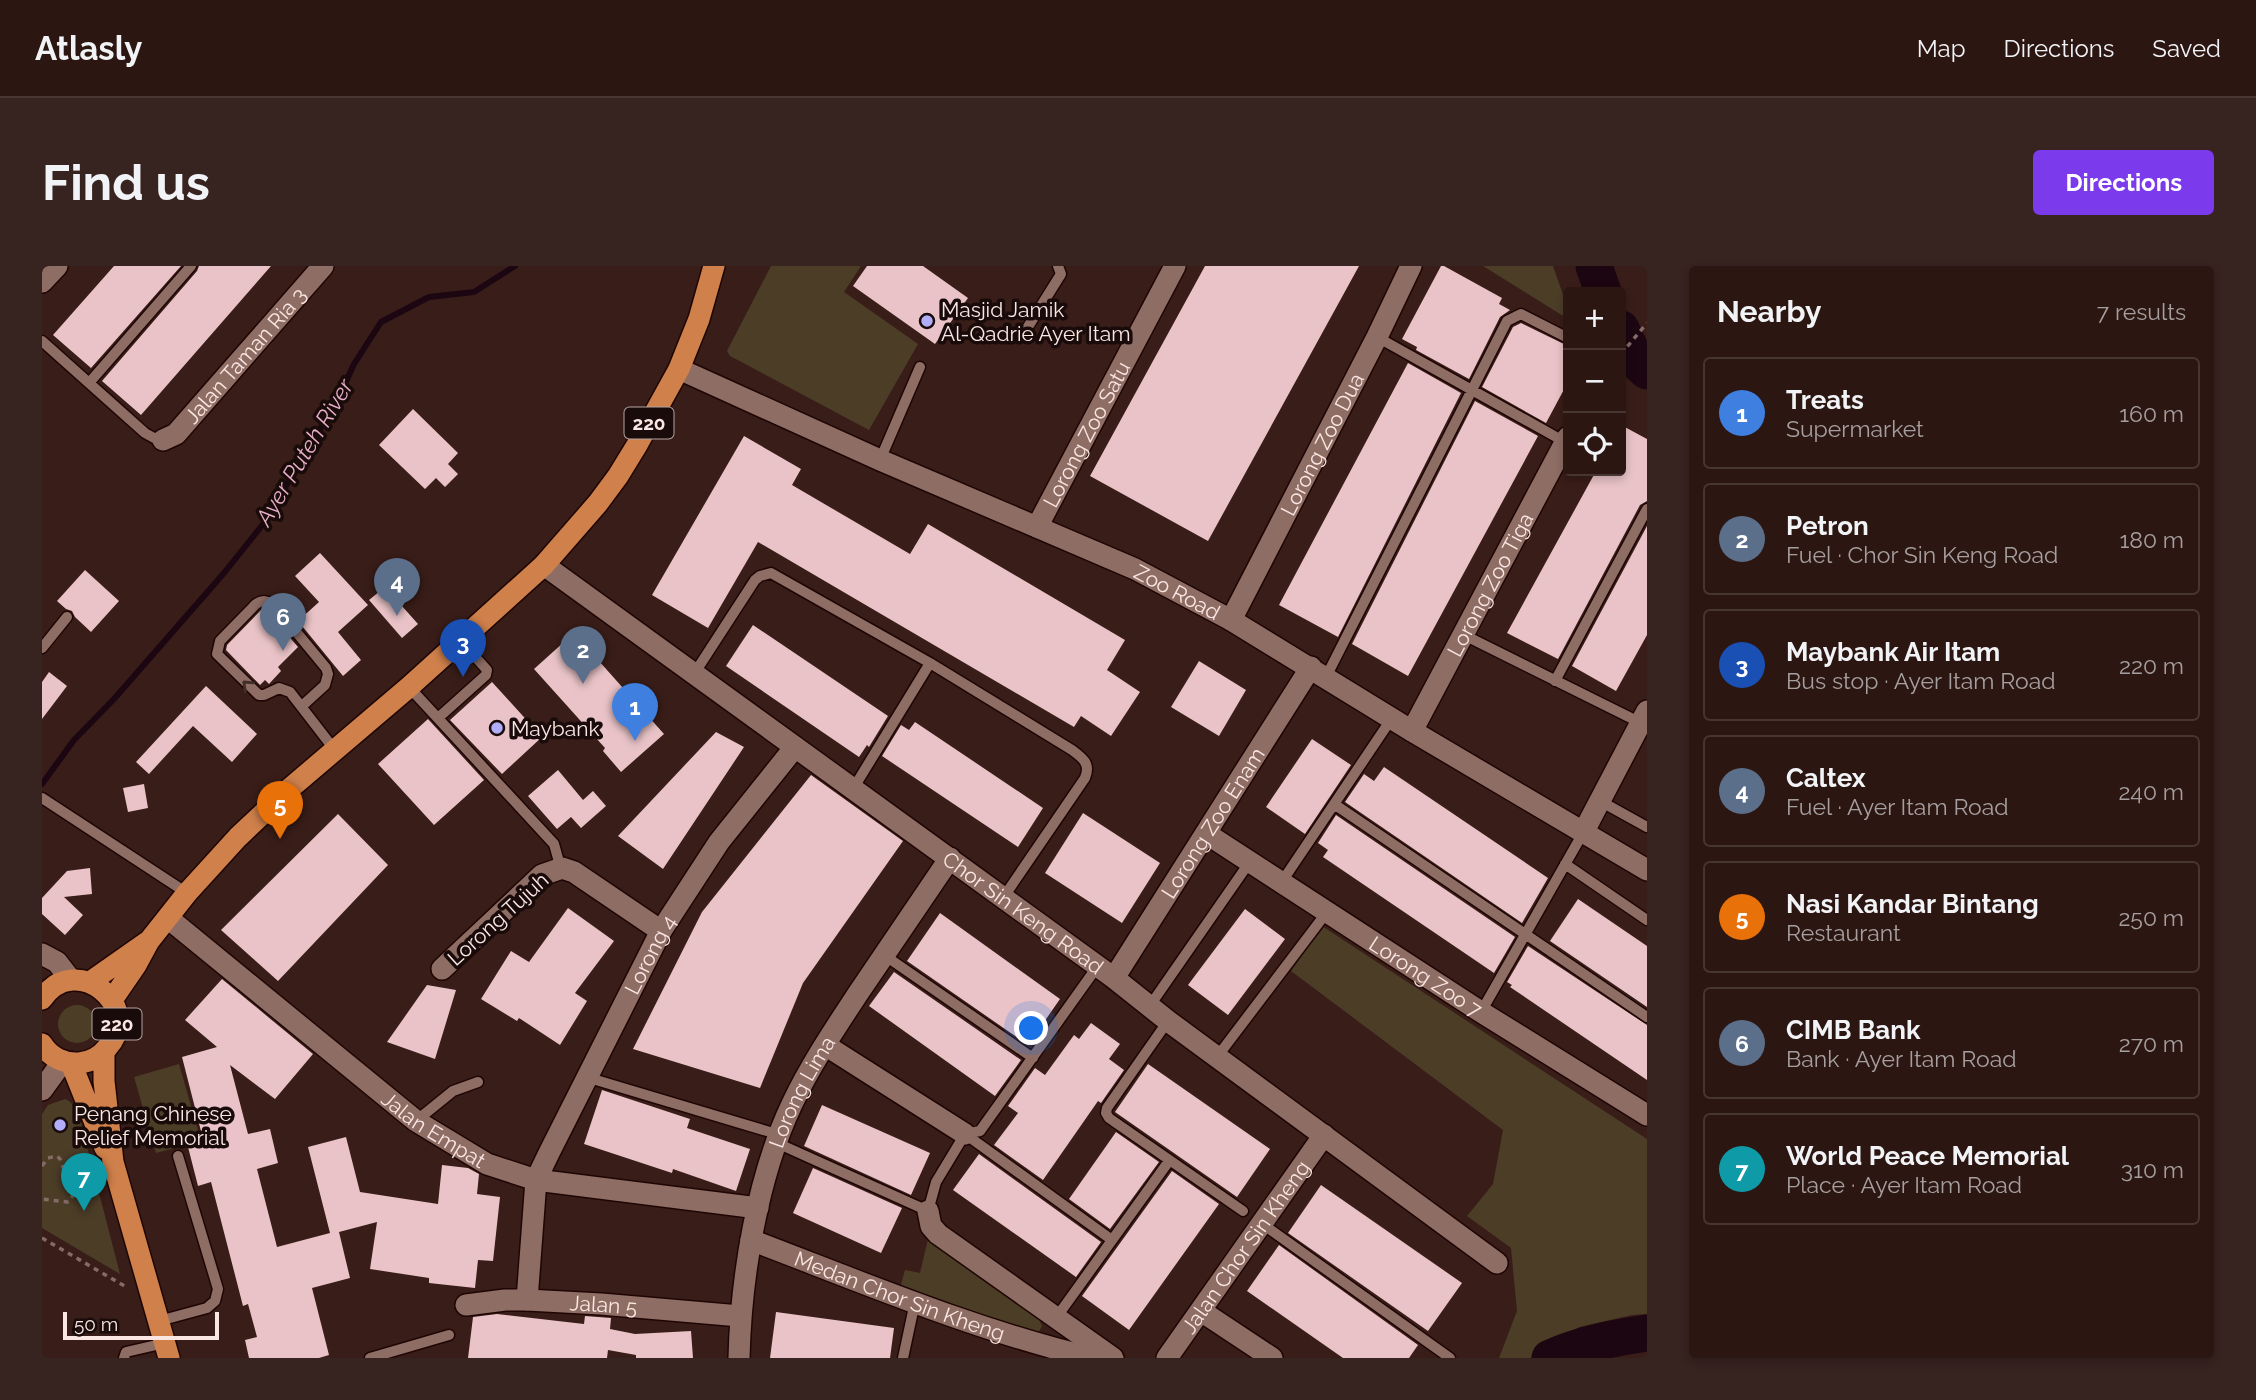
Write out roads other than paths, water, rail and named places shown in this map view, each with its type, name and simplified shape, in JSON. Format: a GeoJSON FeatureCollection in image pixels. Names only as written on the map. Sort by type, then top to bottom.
{"type":"FeatureCollection","features":[{"type":"Feature","properties":{"kind":"main road","name":"220"},"geometry":{"type":"LineString","coordinates":[[112,1000],[149,941],[187,893],[239,837],[334,749],[409,687],[544,565],[598,503],[618,476],[679,369],[699,319],[714,266]]}},
{"type":"Feature","properties":{"kind":"main road","name":"220"},"geometry":{"type":"LineString","coordinates":[[80,981],[149,941]]}},
{"type":"Feature","properties":{"kind":"main road","name":"220"},"geometry":{"type":"LineString","coordinates":[[43,994],[61,983],[80,981],[99,986],[112,1000],[118,1022],[111,1044],[94,1059],[83,1063],[67,1062],[97,1133],[103,1165],[167,1350]]}},
{"type":"Feature","properties":{"kind":"main road"},"geometry":{"type":"LineString","coordinates":[[42,1044],[53,1056],[67,1062]]}},
{"type":"Feature","properties":{"kind":"main road","name":"220"},"geometry":{"type":"LineString","coordinates":[[103,1165],[104,1052]]}},
{"type":"Feature","properties":{"kind":"street"},"geometry":{"type":"LineString","coordinates":[[42,282],[57,266]]}},
{"type":"Feature","properties":{"kind":"street","name":"Jalan Taman Ria 3"},"geometry":{"type":"LineString","coordinates":[[163,440],[176,434],[323,266]]}},
{"type":"Feature","properties":{"kind":"street","name":"Lorong Zoo Satu"},"geometry":{"type":"LineString","coordinates":[[1037,527],[1175,266]]}},
{"type":"Feature","properties":{"kind":"street","name":"Lorong Zoo Dua"},"geometry":{"type":"LineString","coordinates":[[1231,620],[1411,266]]}},
{"type":"Feature","properties":{"kind":"street","name":"Zoo Road"},"geometry":{"type":"LineString","coordinates":[[679,369],[880,460],[1135,569],[1231,620],[1647,870]]}},
{"type":"Feature","properties":{"kind":"street","name":"Lorong Zoo Tiga"},"geometry":{"type":"LineString","coordinates":[[1412,731],[1563,447]]}},
{"type":"Feature","properties":{"kind":"street","name":"Chor Sin Keng Road"},"geometry":{"type":"LineString","coordinates":[[544,565],[1106,972],[1149,1007],[1497,1263]]}},
{"type":"Feature","properties":{"kind":"street","name":"Lorong Zoo Enam"},"geometry":{"type":"LineString","coordinates":[[1106,972],[1207,834],[1319,672]]}},
{"type":"Feature","properties":{"kind":"street"},"geometry":{"type":"LineString","coordinates":[[1583,832],[1645,720]]}},
{"type":"Feature","properties":{"kind":"street","name":"Lorong 4"},"geometry":{"type":"LineString","coordinates":[[536,1180],[661,931],[719,842],[795,747]]}},
{"type":"Feature","properties":{"kind":"street","name":"Lorong Zoo 7"},"geometry":{"type":"LineString","coordinates":[[1207,834],[1481,1012],[1647,1115]]}},
{"type":"Feature","properties":{"kind":"street","name":"Lorong Lima"},"geometry":{"type":"LineString","coordinates":[[739,1358],[740,1316],[751,1240],[758,1208],[792,1105],[825,1045],[950,858]]}},
{"type":"Feature","properties":{"kind":"street","name":"Lorong Tujuh"},"geometry":{"type":"LineString","coordinates":[[442,969],[542,875],[561,869],[574,872],[661,931]]}},
{"type":"Feature","properties":{"kind":"street","name":"Jalan Empat"},"geometry":{"type":"LineString","coordinates":[[168,918],[416,1121],[487,1164],[536,1180],[758,1208]]}},
{"type":"Feature","properties":{"kind":"street"},"geometry":{"type":"LineString","coordinates":[[42,954],[57,962],[80,981]]}},
{"type":"Feature","properties":{"kind":"street"},"geometry":{"type":"LineString","coordinates":[[825,1045],[965,1134]]}},
{"type":"Feature","properties":{"kind":"street"},"geometry":{"type":"LineString","coordinates":[[42,1090],[67,1062]]}},
{"type":"Feature","properties":{"kind":"street","name":"Jalan Chor Sin Kheng"},"geometry":{"type":"LineString","coordinates":[[1167,1358],[1324,1135]]}},
{"type":"Feature","properties":{"kind":"street"},"geometry":{"type":"LineString","coordinates":[[527,1300],[536,1180]]}},
{"type":"Feature","properties":{"kind":"street","name":"Medan Chor Sin Kheng"},"geometry":{"type":"LineString","coordinates":[[928,1211],[931,1226],[938,1234],[1113,1358]]}},
{"type":"Feature","properties":{"kind":"street","name":"Medan Chor Sin Kheng"},"geometry":{"type":"LineString","coordinates":[[751,1240],[960,1319],[1049,1348],[1093,1358]]}},
{"type":"Feature","properties":{"kind":"street","name":"Jalan 5"},"geometry":{"type":"LineString","coordinates":[[466,1305],[527,1300],[740,1316]]}},
{"type":"Feature","properties":{"kind":"street"},"geometry":{"type":"LineString","coordinates":[[1200,1311],[1272,1358]]}},
{"type":"Feature","properties":{"kind":"lane"},"geometry":{"type":"LineString","coordinates":[[89,383],[191,266]]}},
{"type":"Feature","properties":{"kind":"lane"},"geometry":{"type":"LineString","coordinates":[[1026,330],[1061,274],[1058,266]]}},
{"type":"Feature","properties":{"kind":"lane"},"geometry":{"type":"LineString","coordinates":[[1319,672],[1473,389],[1507,321],[1521,314],[1563,335]]}},
{"type":"Feature","properties":{"kind":"lane"},"geometry":{"type":"LineString","coordinates":[[1377,337],[1563,437]]}},
{"type":"Feature","properties":{"kind":"lane"},"geometry":{"type":"LineString","coordinates":[[42,341],[145,433],[163,440]]}},
{"type":"Feature","properties":{"kind":"lane"},"geometry":{"type":"LineString","coordinates":[[880,460],[920,367]]}},
{"type":"Feature","properties":{"kind":"lane"},"geometry":{"type":"LineString","coordinates":[[1555,681],[1647,509]]}},
{"type":"Feature","properties":{"kind":"lane"},"geometry":{"type":"LineString","coordinates":[[694,674],[755,580],[771,573],[930,663],[1072,750],[1085,760],[1085,778],[1003,898]]}},
{"type":"Feature","properties":{"kind":"lane"},"geometry":{"type":"LineString","coordinates":[[302,706],[328,680],[326,668],[274,605],[269,601],[262,601],[220,641],[216,654],[254,692],[264,695],[285,688],[334,749]]}},
{"type":"Feature","properties":{"kind":"lane"},"geometry":{"type":"LineString","coordinates":[[42,648],[67,617]]}},
{"type":"Feature","properties":{"kind":"lane"},"geometry":{"type":"LineString","coordinates":[[1464,635],[1555,681],[1645,720]]}},
{"type":"Feature","properties":{"kind":"lane"},"geometry":{"type":"LineString","coordinates":[[438,718],[486,675],[487,670],[461,641]]}},
{"type":"Feature","properties":{"kind":"lane"},"geometry":{"type":"LineString","coordinates":[[853,789],[930,663]]}},
{"type":"Feature","properties":{"kind":"lane"},"geometry":{"type":"LineString","coordinates":[[409,687],[555,844],[561,869]]}},
{"type":"Feature","properties":{"kind":"lane"},"geometry":{"type":"LineString","coordinates":[[1281,883],[1392,718]]}},
{"type":"Feature","properties":{"kind":"lane"},"geometry":{"type":"LineString","coordinates":[[42,798],[187,893]]}},
{"type":"Feature","properties":{"kind":"lane"},"geometry":{"type":"LineString","coordinates":[[1600,801],[1647,827]]}},
{"type":"Feature","properties":{"kind":"lane"},"geometry":{"type":"LineString","coordinates":[[1334,804],[1647,1017]]}},
{"type":"Feature","properties":{"kind":"lane"},"geometry":{"type":"LineString","coordinates":[[1481,1012],[1583,832]]}},
{"type":"Feature","properties":{"kind":"lane"},"geometry":{"type":"LineString","coordinates":[[1149,1007],[1249,863]]}},
{"type":"Feature","properties":{"kind":"lane"},"geometry":{"type":"LineString","coordinates":[[1565,864],[1647,920]]}},
{"type":"Feature","properties":{"kind":"lane"},"geometry":{"type":"LineString","coordinates":[[1217,1057],[1327,912]]}},
{"type":"Feature","properties":{"kind":"lane"},"geometry":{"type":"LineString","coordinates":[[884,954],[1033,1058]]}},
{"type":"Feature","properties":{"kind":"lane"},"geometry":{"type":"LineString","coordinates":[[586,1077],[779,1139],[928,1211],[936,1182],[965,1134],[980,1131],[1033,1058],[1106,972]]}},
{"type":"Feature","properties":{"kind":"lane"},"geometry":{"type":"LineString","coordinates":[[1168,1021],[1106,1113],[1109,1118],[1169,1161],[1243,1211]]}},
{"type":"Feature","properties":{"kind":"lane"},"geometry":{"type":"LineString","coordinates":[[416,1121],[453,1091],[478,1082]]}},
{"type":"Feature","properties":{"kind":"lane"},"geometry":{"type":"LineString","coordinates":[[965,1134],[1112,1240]]}},
{"type":"Feature","properties":{"kind":"lane"},"geometry":{"type":"LineString","coordinates":[[159,1321],[207,1308],[215,1301],[218,1289],[178,1156]]}},
{"type":"Feature","properties":{"kind":"lane"},"geometry":{"type":"LineString","coordinates":[[1056,1318],[1169,1161]]}},
{"type":"Feature","properties":{"kind":"lane"},"geometry":{"type":"LineString","coordinates":[[1261,1223],[1450,1358]]}},
{"type":"Feature","properties":{"kind":"lane"},"geometry":{"type":"LineString","coordinates":[[903,1358],[915,1302]]}},
{"type":"Feature","properties":{"kind":"lane"},"geometry":{"type":"LineString","coordinates":[[370,1358],[449,1335]]}},
{"type":"Feature","properties":{"kind":"lane"},"geometry":{"type":"LineString","coordinates":[[124,1358],[126,1352],[167,1350]]}},
{"type":"Feature","properties":{"kind":"waterway","name":"Ayer Puteh River"},"geometry":{"type":"LineString","coordinates":[[42,784],[74,740],[114,699],[264,523],[340,395],[354,364],[381,322],[429,297],[474,292],[515,266]]}},
{"type":"Feature","properties":{"kind":"waterway"},"geometry":{"type":"LineString","coordinates":[[1594,266],[1601,287]]}},
{"type":"Feature","properties":{"kind":"waterway"},"geometry":{"type":"LineString","coordinates":[[1626,340],[1636,361],[1647,371]]}},
{"type":"Feature","properties":{"kind":"waterway"},"geometry":{"type":"LineString","coordinates":[[1550,1358],[1597,1342],[1647,1333]]}},
{"type":"Feature","properties":{"kind":"place","name":"Masjid Jamik Al-Qadrie Ayer Itam"},"geometry":{"type":"Point","coordinates":[927,321]}},
{"type":"Feature","properties":{"kind":"place","name":"Caltex"},"geometry":{"type":"Point","coordinates":[397,616]}},
{"type":"Feature","properties":{"kind":"place","name":"CIMB Bank"},"geometry":{"type":"Point","coordinates":[283,651]}},
{"type":"Feature","properties":{"kind":"place","name":"Maybank Air Itam"},"geometry":{"type":"Point","coordinates":[463,677]}},
{"type":"Feature","properties":{"kind":"place","name":"Petron"},"geometry":{"type":"Point","coordinates":[583,684]}},
{"type":"Feature","properties":{"kind":"place","name":"Maybank"},"geometry":{"type":"Point","coordinates":[497,728]}},
{"type":"Feature","properties":{"kind":"place","name":"Treats"},"geometry":{"type":"Point","coordinates":[635,741]}},
{"type":"Feature","properties":{"kind":"place","name":"Nasi Kandar Bintang"},"geometry":{"type":"Point","coordinates":[280,839]}},
{"type":"Feature","properties":{"kind":"place","name":"Penang Chinese Relief Memorial"},"geometry":{"type":"Point","coordinates":[60,1125]}},
{"type":"Feature","properties":{"kind":"place","name":"World Peace Memorial"},"geometry":{"type":"Point","coordinates":[84,1211]}}]}
